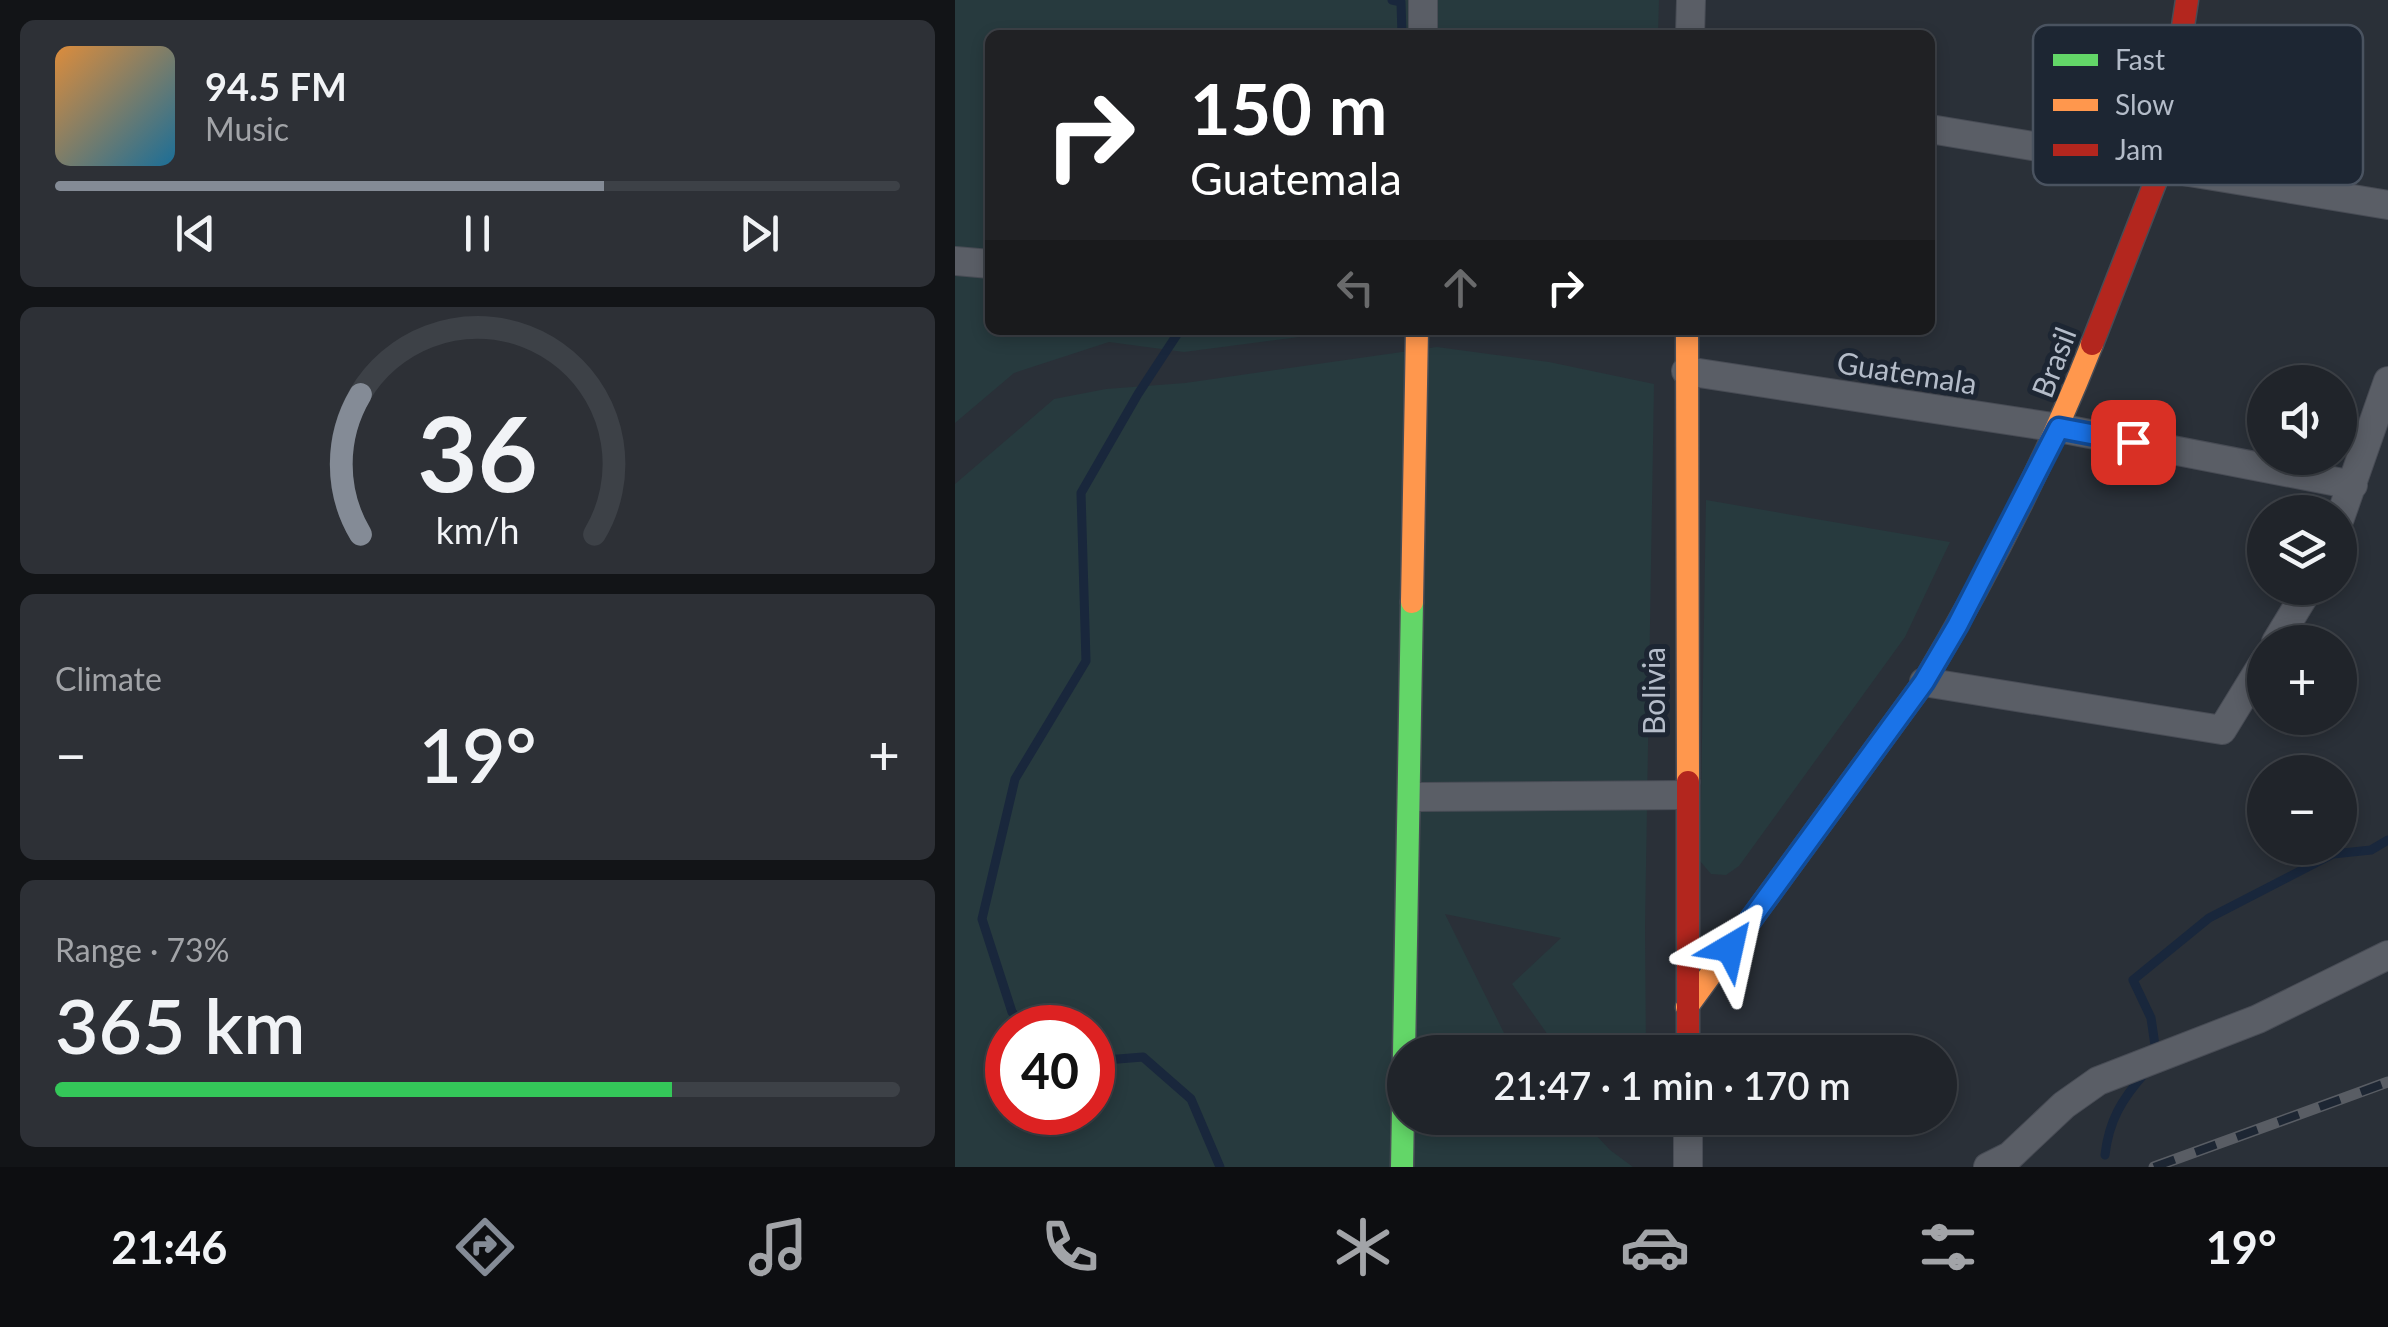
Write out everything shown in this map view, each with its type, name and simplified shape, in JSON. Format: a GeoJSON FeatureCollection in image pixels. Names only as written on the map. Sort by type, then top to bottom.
{"type":"FeatureCollection","features":[{"type":"Feature","properties":{"kind":"street"},"geometry":{"type":"LineString","coordinates":[[1423,0],[1423,30]]}},
{"type":"Feature","properties":{"kind":"street"},"geometry":{"type":"LineString","coordinates":[[1690,30],[1691,0]]}},
{"type":"Feature","properties":{"kind":"street","name":"Brasil"},"geometry":{"type":"LineString","coordinates":[[2183,25],[2187,0]]}},
{"type":"Feature","properties":{"kind":"street"},"geometry":{"type":"LineString","coordinates":[[1935,130],[2033,145]]}},
{"type":"Feature","properties":{"kind":"street","name":"Brasil"},"geometry":{"type":"LineString","coordinates":[[1687,1007],[1924,682],[1957,626],[2059,428],[2155,185]]}},
{"type":"Feature","properties":{"kind":"street"},"geometry":{"type":"LineString","coordinates":[[2276,185],[2388,204]]}},
{"type":"Feature","properties":{"kind":"street"},"geometry":{"type":"LineString","coordinates":[[955,261],[985,264]]}},
{"type":"Feature","properties":{"kind":"street"},"geometry":{"type":"LineString","coordinates":[[1402,1167],[1417,335]]}},
{"type":"Feature","properties":{"kind":"street","name":"Bolivia"},"geometry":{"type":"LineString","coordinates":[[1687,335],[1687,1035]]}},
{"type":"Feature","properties":{"kind":"street","name":"Guatemala"},"geometry":{"type":"LineString","coordinates":[[1687,371],[2059,428],[2353,485]]}},
{"type":"Feature","properties":{"kind":"street"},"geometry":{"type":"LineString","coordinates":[[2349,495],[2388,381]]}},
{"type":"Feature","properties":{"kind":"street"},"geometry":{"type":"LineString","coordinates":[[1924,682],[2222,730],[2247,689]]}},
{"type":"Feature","properties":{"kind":"street"},"geometry":{"type":"LineString","coordinates":[[1418,797],[1685,795]]}},
{"type":"Feature","properties":{"kind":"street"},"geometry":{"type":"LineString","coordinates":[[1988,1167],[2010,1156],[2064,1105],[2098,1081],[2258,1020],[2388,955]]}},
{"type":"Feature","properties":{"kind":"street"},"geometry":{"type":"LineString","coordinates":[[1688,1135],[1688,1167]]}},
{"type":"Feature","properties":{"kind":"green space"},"geometry":{"type":"Polygon","coordinates":[[[955,0],[1659,0],[1658,30],[985,30],[985,335],[1315,335],[1184,352],[1109,342],[1014,373],[955,423],[955,0]]]}},
{"type":"Feature","properties":{"kind":"green space"},"geometry":{"type":"Polygon","coordinates":[[[1437,347],[1549,362],[1654,384],[1646,1035],[1548,1035],[1512,984],[1561,938],[1445,914],[1505,1035],[1387,1035],[1387,1135],[1596,1135],[1633,1167],[955,1167],[955,484],[1054,399],[1106,389],[1185,383],[1437,347]]]}},
{"type":"Feature","properties":{"kind":"green space"},"geometry":{"type":"Polygon","coordinates":[[[1706,500],[1950,542],[1905,637],[1739,866],[1726,875],[1711,874],[1700,861],[1706,500]]]}},
{"type":"Feature","properties":{"kind":"waterway"},"geometry":{"type":"LineString","coordinates":[[1392,0],[1401,2],[1402,30]]}},
{"type":"Feature","properties":{"kind":"waterway"},"geometry":{"type":"LineString","coordinates":[[1010,1005],[982,919],[1015,779],[1086,661],[1081,493],[1177,335]]}},
{"type":"Feature","properties":{"kind":"waterway"},"geometry":{"type":"LineString","coordinates":[[2156,1052],[2151,1018],[2133,980],[2209,918],[2333,854],[2371,850],[2388,840]]}},
{"type":"Feature","properties":{"kind":"waterway"},"geometry":{"type":"LineString","coordinates":[[1115,1059],[1143,1057],[1191,1099],[1220,1167]]}},
{"type":"Feature","properties":{"kind":"waterway"},"geometry":{"type":"LineString","coordinates":[[2105,1155],[2118,1111],[2145,1073]]}},
{"type":"Feature","properties":{"kind":"railway"},"geometry":{"type":"LineString","coordinates":[[2154,1167],[2388,1082]]}},
{"type":"Feature","properties":{"kind":"traffic: fast"},"geometry":{"type":"LineString","coordinates":[[1402,1167],[1412,602]]}},
{"type":"Feature","properties":{"kind":"traffic: slow"},"geometry":{"type":"LineString","coordinates":[[1412,602],[1417,335]]}},
{"type":"Feature","properties":{"kind":"traffic: slow"},"geometry":{"type":"LineString","coordinates":[[1687,335],[1688,782]]}},
{"type":"Feature","properties":{"kind":"traffic: slow"},"geometry":{"type":"LineString","coordinates":[[1687,1007],[1924,682],[2015,516],[2092,344]]}},
{"type":"Feature","properties":{"kind":"traffic: jam"},"geometry":{"type":"LineString","coordinates":[[2183,25],[2187,0]]}},
{"type":"Feature","properties":{"kind":"traffic: jam"},"geometry":{"type":"LineString","coordinates":[[2092,344],[2154,185]]}},
{"type":"Feature","properties":{"kind":"traffic: jam"},"geometry":{"type":"LineString","coordinates":[[1688,782],[1688,1035]]}},
{"type":"Feature","properties":{"kind":"route"},"geometry":{"type":"LineString","coordinates":[[1730,948],[1924,682],[2059,428],[2133,442]]}}]}
